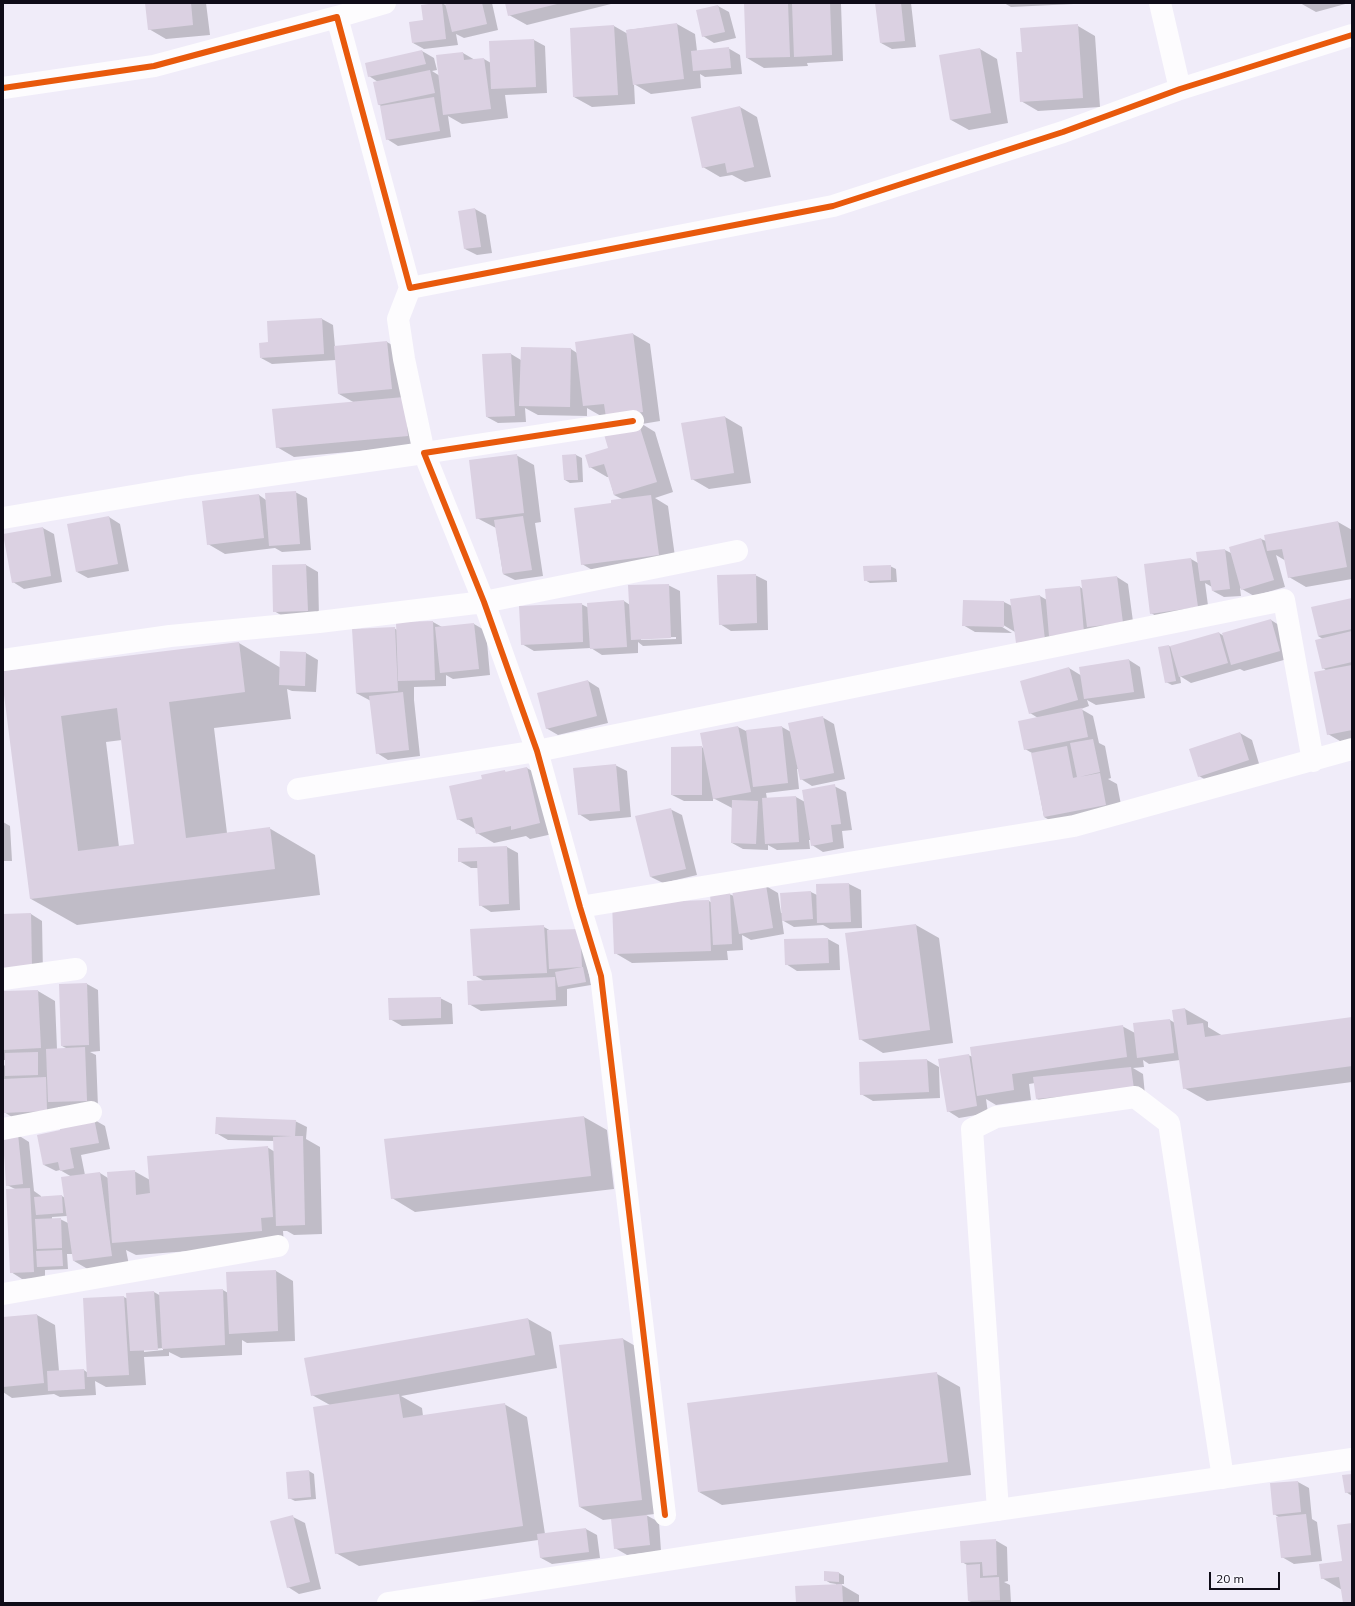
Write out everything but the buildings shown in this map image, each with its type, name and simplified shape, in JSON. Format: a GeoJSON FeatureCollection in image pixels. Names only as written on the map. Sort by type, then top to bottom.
{"type":"FeatureCollection","features":[{"type":"Feature","properties":{"kind":"street"},"geometry":{"type":"LineString","coordinates":[[3,88],[154,66],[385,3]]}},
{"type":"Feature","properties":{"kind":"street"},"geometry":{"type":"LineString","coordinates":[[1160,3],[1180,89]]}},
{"type":"Feature","properties":{"kind":"street"},"geometry":{"type":"LineString","coordinates":[[337,17],[410,288],[398,320],[404,359],[424,453],[484,602],[537,751],[580,907],[601,976],[665,1515]]}},
{"type":"Feature","properties":{"kind":"street"},"geometry":{"type":"LineString","coordinates":[[410,288],[833,206],[1063,132],[1180,89],[1352,35]]}},
{"type":"Feature","properties":{"kind":"street"},"geometry":{"type":"LineString","coordinates":[[3,518],[186,487],[424,453],[633,420]]}},
{"type":"Feature","properties":{"kind":"street"},"geometry":{"type":"LineString","coordinates":[[3,660],[170,636],[319,622],[484,602],[737,551]]}},
{"type":"Feature","properties":{"kind":"street"},"geometry":{"type":"LineString","coordinates":[[298,789],[537,751],[1284,600],[1312,761]]}},
{"type":"Feature","properties":{"kind":"street"},"geometry":{"type":"LineString","coordinates":[[580,907],[1074,826],[1352,750]]}},
{"type":"Feature","properties":{"kind":"street"},"geometry":{"type":"LineString","coordinates":[[3,979],[76,969]]}},
{"type":"Feature","properties":{"kind":"street"},"geometry":{"type":"LineString","coordinates":[[998,1510],[972,1129],[996,1117],[1135,1097],[1169,1123],[1223,1478]]}},
{"type":"Feature","properties":{"kind":"street"},"geometry":{"type":"LineString","coordinates":[[3,1129],[91,1112]]}},
{"type":"Feature","properties":{"kind":"street"},"geometry":{"type":"LineString","coordinates":[[3,1294],[278,1246]]}},
{"type":"Feature","properties":{"kind":"street"},"geometry":{"type":"LineString","coordinates":[[388,1603],[998,1510],[1352,1459]]}},
{"type":"Feature","properties":{"kind":"cycle path"},"geometry":{"type":"LineString","coordinates":[[3,88],[154,66],[337,17],[410,288],[833,206],[1063,132],[1180,89],[1352,35]]}},
{"type":"Feature","properties":{"kind":"cycle path"},"geometry":{"type":"LineString","coordinates":[[633,421],[424,453],[484,602],[537,751],[580,907],[601,976],[665,1515]]}}]}
